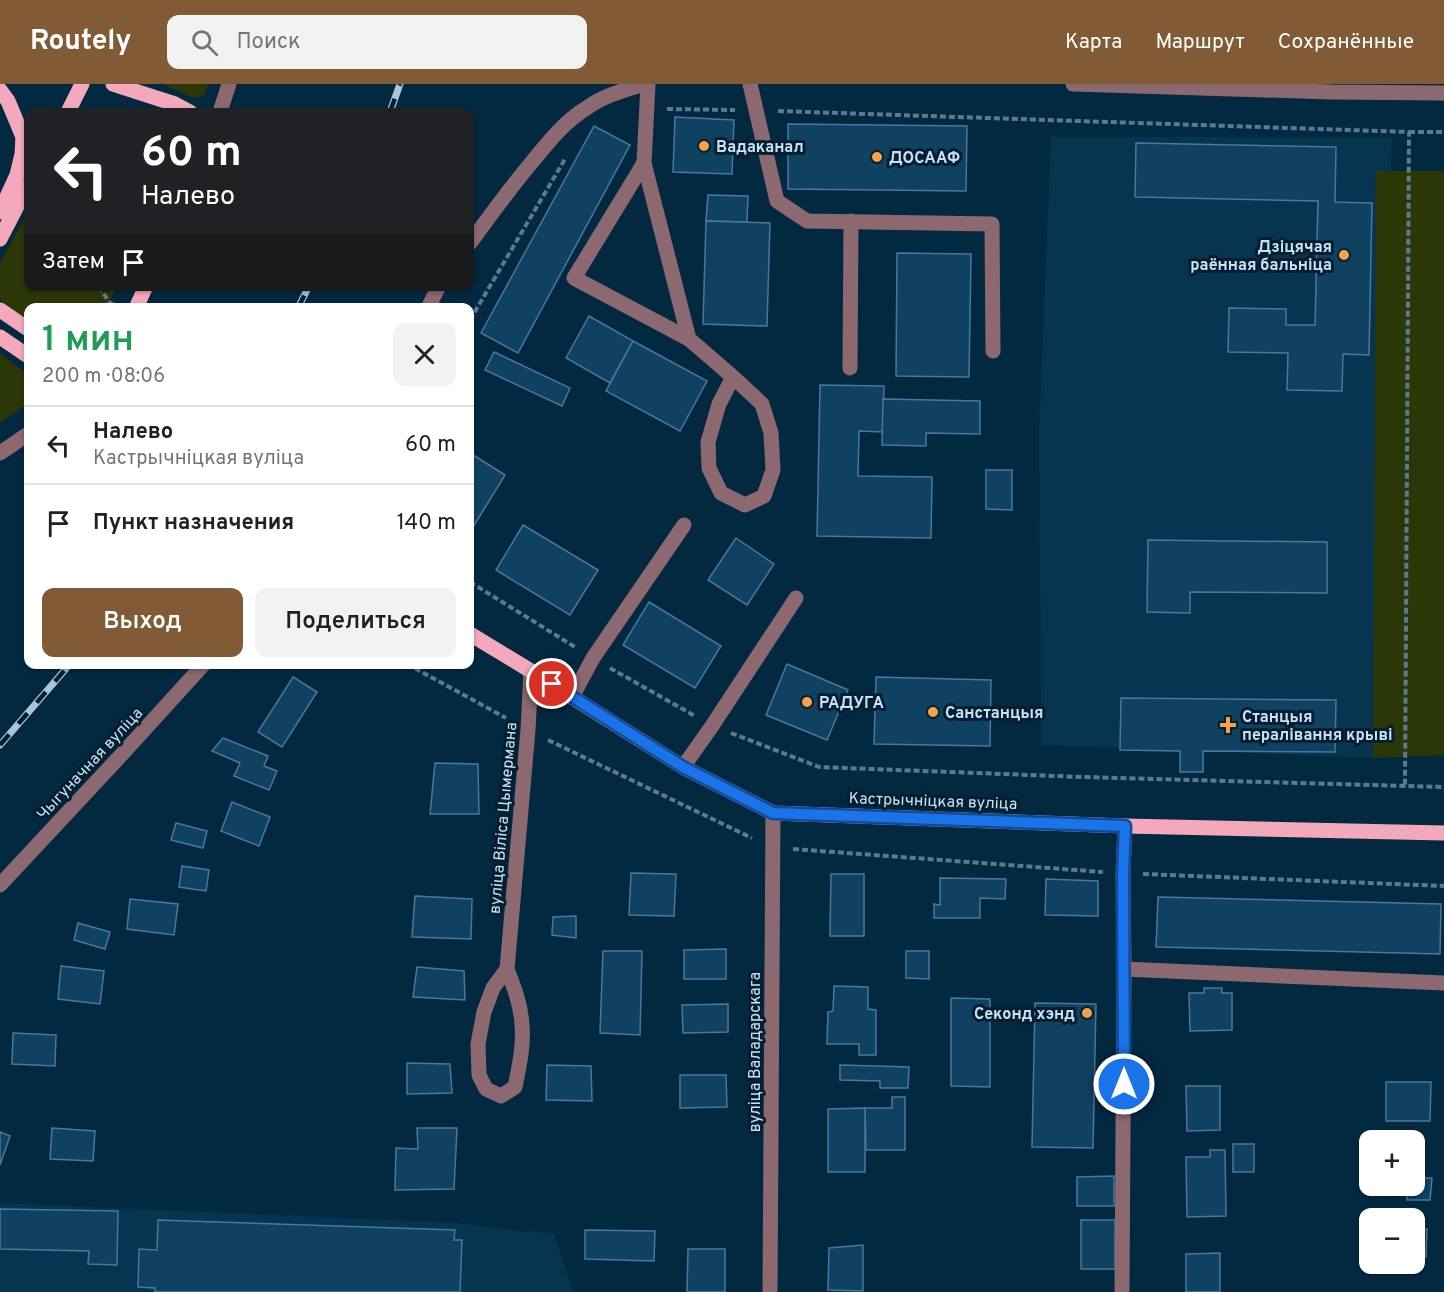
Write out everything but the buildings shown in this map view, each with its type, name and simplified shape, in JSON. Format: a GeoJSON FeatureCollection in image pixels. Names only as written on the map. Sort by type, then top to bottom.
{"type":"FeatureCollection","features":[{"type":"Feature","properties":{"kind":"main road"},"geometry":{"type":"LineString","coordinates":[[70,108],[82,84]]}},
{"type":"Feature","properties":{"kind":"main road"},"geometry":{"type":"LineString","coordinates":[[113,84],[182,108]]}},
{"type":"Feature","properties":{"kind":"main road"},"geometry":{"type":"LineString","coordinates":[[0,90],[8,101],[23,137],[17,175],[0,212]]}},
{"type":"Feature","properties":{"kind":"main road"},"geometry":{"type":"LineString","coordinates":[[0,239],[24,193]]}},
{"type":"Feature","properties":{"kind":"main road"},"geometry":{"type":"LineString","coordinates":[[0,310],[24,326]]}},
{"type":"Feature","properties":{"kind":"main road"},"geometry":{"type":"LineString","coordinates":[[0,337],[24,353]]}},
{"type":"Feature","properties":{"kind":"main road","name":"Кастрычніцкая вуліца"},"geometry":{"type":"LineString","coordinates":[[474,636],[683,767],[773,813],[1125,826],[1444,833]]}},
{"type":"Feature","properties":{"kind":"street"},"geometry":{"type":"LineString","coordinates":[[221,108],[229,84]]}},
{"type":"Feature","properties":{"kind":"street"},"geometry":{"type":"LineString","coordinates":[[474,238],[518,179],[567,121],[615,88],[646,84],[644,163],[689,339]]}},
{"type":"Feature","properties":{"kind":"street"},"geometry":{"type":"LineString","coordinates":[[750,84],[777,201],[807,221],[992,224],[993,351]]}},
{"type":"Feature","properties":{"kind":"street"},"geometry":{"type":"LineString","coordinates":[[1073,84],[1331,88],[1444,93]]}},
{"type":"Feature","properties":{"kind":"street"},"geometry":{"type":"LineString","coordinates":[[644,163],[574,278],[689,339],[734,377],[762,404],[771,434],[773,470],[764,496],[745,505],[721,493],[709,468],[708,442],[719,404],[734,377]]}},
{"type":"Feature","properties":{"kind":"street"},"geometry":{"type":"LineString","coordinates":[[850,368],[851,221]]}},
{"type":"Feature","properties":{"kind":"street"},"geometry":{"type":"LineString","coordinates":[[0,453],[24,437]]}},
{"type":"Feature","properties":{"kind":"street"},"geometry":{"type":"LineString","coordinates":[[572,697],[593,658],[684,525]]}},
{"type":"Feature","properties":{"kind":"street"},"geometry":{"type":"LineString","coordinates":[[683,767],[796,598]]}},
{"type":"Feature","properties":{"kind":"street","name":"Чыгуначная вуліца"},"geometry":{"type":"LineString","coordinates":[[0,885],[199,669]]}},
{"type":"Feature","properties":{"kind":"street","name":"вуліца Віліса Цымермана"},"geometry":{"type":"LineString","coordinates":[[507,969],[531,671]]}},
{"type":"Feature","properties":{"kind":"street","name":"вуліца Валадарскага"},"geometry":{"type":"LineString","coordinates":[[770,1292],[773,813]]}},
{"type":"Feature","properties":{"kind":"street"},"geometry":{"type":"LineString","coordinates":[[1122,1292],[1125,826]]}},
{"type":"Feature","properties":{"kind":"street"},"geometry":{"type":"LineString","coordinates":[[507,969],[518,998],[522,1035],[515,1087],[501,1096],[486,1089],[479,1075],[478,1044],[484,1012],[493,988],[507,969]]}},
{"type":"Feature","properties":{"kind":"street"},"geometry":{"type":"LineString","coordinates":[[1124,969],[1444,982]]}},
{"type":"Feature","properties":{"kind":"path"},"geometry":{"type":"LineString","coordinates":[[647,108],[1444,132]]}},
{"type":"Feature","properties":{"kind":"path"},"geometry":{"type":"LineString","coordinates":[[1405,786],[1409,132]]}},
{"type":"Feature","properties":{"kind":"path"},"geometry":{"type":"LineString","coordinates":[[474,313],[569,152]]}},
{"type":"Feature","properties":{"kind":"path"},"geometry":{"type":"LineString","coordinates":[[474,584],[593,658],[712,726],[819,767],[1444,787]]}},
{"type":"Feature","properties":{"kind":"shaded area"},"geometry":{"type":"Polygon","coordinates":[[[1051,137],[1392,137],[1385,437],[1373,758],[1041,745],[1039,428],[1051,137]]]}},
{"type":"Feature","properties":{"kind":"shaded area"},"geometry":{"type":"Polygon","coordinates":[[[0,1203],[457,1223],[554,1233],[573,1292],[0,1292],[0,1203]]]}},
{"type":"Feature","properties":{"kind":"green space"},"geometry":{"type":"Polygon","coordinates":[[[163,84],[208,84],[205,95],[193,98],[163,84]]]}},
{"type":"Feature","properties":{"kind":"green space"},"geometry":{"type":"Polygon","coordinates":[[[1376,171],[1444,171],[1444,755],[1373,758],[1376,171]]]}},
{"type":"Feature","properties":{"kind":"green space"},"geometry":{"type":"Polygon","coordinates":[[[24,219],[24,291],[115,291],[108,303],[24,303],[24,323],[5,306],[0,298],[2,259],[24,219]]]}},
{"type":"Feature","properties":{"kind":"green space"},"geometry":{"type":"Polygon","coordinates":[[[0,353],[24,372],[24,406],[0,423],[0,353]]]}},
{"type":"Feature","properties":{"kind":"railway"},"geometry":{"type":"LineString","coordinates":[[391,108],[400,84]]}},
{"type":"Feature","properties":{"kind":"railway"},"geometry":{"type":"LineString","coordinates":[[300,303],[306,291]]}},
{"type":"Feature","properties":{"kind":"railway"},"geometry":{"type":"LineString","coordinates":[[0,745],[66,669]]}},
{"type":"Feature","properties":{"kind":"place","name":"Вадаканал"},"geometry":{"type":"Point","coordinates":[704,146]}},
{"type":"Feature","properties":{"kind":"place","name":"ДОСААФ"},"geometry":{"type":"Point","coordinates":[877,157]}},
{"type":"Feature","properties":{"kind":"place","name":"Дзіцячая раённая бальніца"},"geometry":{"type":"Point","coordinates":[1344,255]}},
{"type":"Feature","properties":{"kind":"place","name":"РАДУГА"},"geometry":{"type":"Point","coordinates":[807,702]}},
{"type":"Feature","properties":{"kind":"place","name":"Санстанцыя"},"geometry":{"type":"Point","coordinates":[933,712]}},
{"type":"Feature","properties":{"kind":"place","name":"Станцыя пералівання крыві"},"geometry":{"type":"Point","coordinates":[1228,725]}},
{"type":"Feature","properties":{"kind":"place","name":"Секонд хэнд"},"geometry":{"type":"Point","coordinates":[1087,1013]}},
{"type":"Feature","properties":{"kind":"route"},"geometry":{"type":"LineString","coordinates":[[552,684],[683,767],[773,813],[1125,826],[1123,873],[1124,1084]]}}]}
